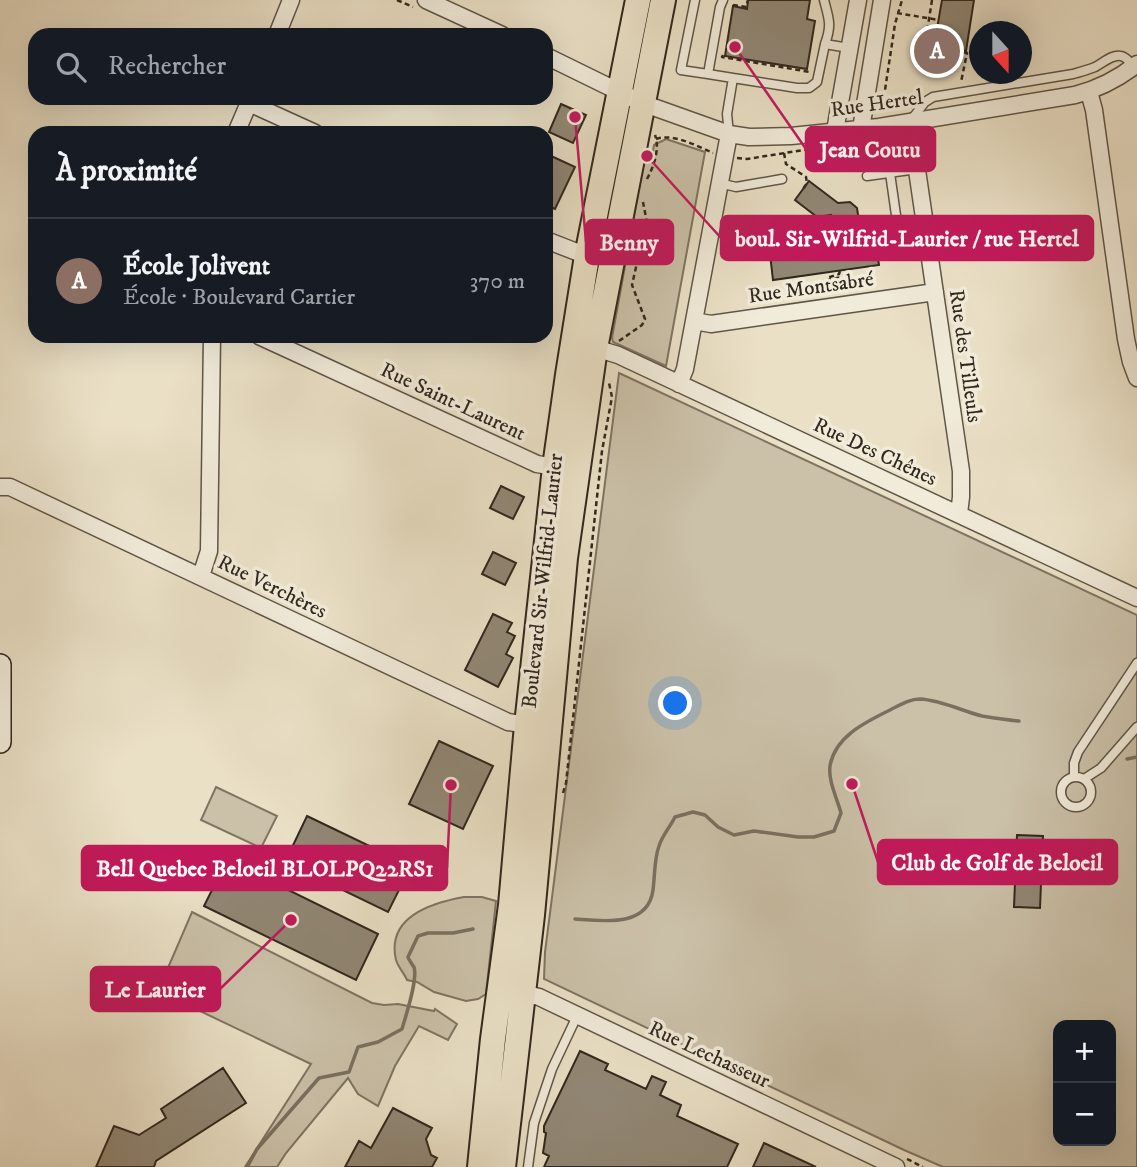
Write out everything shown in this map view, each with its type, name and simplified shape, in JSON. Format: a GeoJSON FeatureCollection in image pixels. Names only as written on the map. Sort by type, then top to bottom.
{"type":"FeatureCollection","features":[{"type":"Feature","properties":{"kind":"main road","name":"Boulevard Sir-Wilfrid-Laurier"},"geometry":{"type":"LineString","coordinates":[[480,1167],[494,1039],[511,991],[532,915],[565,558],[605,346],[631,97],[638,0]]}},
{"type":"Feature","properties":{"kind":"main road","name":"Boulevard Sir-Wilfrid-Laurier"},"geometry":{"type":"LineString","coordinates":[[503,1167],[511,991],[511,905],[527,724],[555,467],[587,257],[631,97],[663,0]]}},
{"type":"Feature","properties":{"kind":"main road"},"geometry":{"type":"LineString","coordinates":[[0,665],[0,742]]}},
{"type":"Feature","properties":{"kind":"street"},"geometry":{"type":"LineString","coordinates":[[280,28],[290,0]]}},
{"type":"Feature","properties":{"kind":"street"},"geometry":{"type":"LineString","coordinates":[[426,0],[487,28]]}},
{"type":"Feature","properties":{"kind":"street"},"geometry":{"type":"LineString","coordinates":[[835,131],[858,0]]}},
{"type":"Feature","properties":{"kind":"street"},"geometry":{"type":"LineString","coordinates":[[861,129],[885,6]]}},
{"type":"Feature","properties":{"kind":"street","name":"Rue Hertel"},"geometry":{"type":"LineString","coordinates":[[553,59],[631,97],[729,134],[749,137],[861,129],[1067,97],[1088,92],[1135,65]]}},
{"type":"Feature","properties":{"kind":"street"},"geometry":{"type":"LineString","coordinates":[[1088,92],[1094,110],[1126,339],[1137,378]]}},
{"type":"Feature","properties":{"kind":"street"},"geometry":{"type":"LineString","coordinates":[[239,126],[248,105]]}},
{"type":"Feature","properties":{"kind":"street"},"geometry":{"type":"LineString","coordinates":[[260,105],[301,126]]}},
{"type":"Feature","properties":{"kind":"street","name":"Rue des Tilleuls"},"geometry":{"type":"LineString","coordinates":[[910,122],[961,471],[958,514]]}},
{"type":"Feature","properties":{"kind":"street"},"geometry":{"type":"LineString","coordinates":[[679,384],[685,369],[729,134]]}},
{"type":"Feature","properties":{"kind":"street"},"geometry":{"type":"LineString","coordinates":[[553,243],[587,257]]}},
{"type":"Feature","properties":{"kind":"street","name":"Rue Montsabré"},"geometry":{"type":"LineString","coordinates":[[694,321],[711,324],[935,292]]}},
{"type":"Feature","properties":{"kind":"street"},"geometry":{"type":"LineString","coordinates":[[201,576],[209,551],[212,343]]}},
{"type":"Feature","properties":{"kind":"street","name":"Rue Saint-Laurent"},"geometry":{"type":"LineString","coordinates":[[274,343],[537,464],[555,467]]}},
{"type":"Feature","properties":{"kind":"street","name":"Rue Des Chênes"},"geometry":{"type":"LineString","coordinates":[[605,346],[679,384],[1137,598]]}},
{"type":"Feature","properties":{"kind":"street","name":"Rue Verchères"},"geometry":{"type":"LineString","coordinates":[[0,487],[10,487],[508,722],[527,724]]}},
{"type":"Feature","properties":{"kind":"street","name":"Rue Lechasseur"},"geometry":{"type":"LineString","coordinates":[[511,991],[539,997],[896,1167]]}},
{"type":"Feature","properties":{"kind":"lane"},"geometry":{"type":"LineString","coordinates":[[695,0],[681,70],[797,88],[811,88],[817,82],[830,30],[824,0]]}},
{"type":"Feature","properties":{"kind":"lane"},"geometry":{"type":"LineString","coordinates":[[708,74],[723,0]]}},
{"type":"Feature","properties":{"kind":"lane"},"geometry":{"type":"LineString","coordinates":[[825,44],[849,48]]}},
{"type":"Feature","properties":{"kind":"lane"},"geometry":{"type":"LineString","coordinates":[[910,122],[925,102],[933,97],[1073,74],[1096,67],[1117,56],[1126,58],[1135,65]]}},
{"type":"Feature","properties":{"kind":"lane"},"geometry":{"type":"LineString","coordinates":[[729,134],[727,114],[733,78]]}},
{"type":"Feature","properties":{"kind":"lane"},"geometry":{"type":"LineString","coordinates":[[867,176],[917,170]]}},
{"type":"Feature","properties":{"kind":"lane"},"geometry":{"type":"LineString","coordinates":[[890,173],[900,243],[927,240]]}},
{"type":"Feature","properties":{"kind":"lane"},"geometry":{"type":"LineString","coordinates":[[719,183],[736,187],[782,179]]}},
{"type":"Feature","properties":{"kind":"lane"},"geometry":{"type":"LineString","coordinates":[[1074,777],[1074,763],[1078,752],[1137,663]]}},
{"type":"Feature","properties":{"kind":"lane"},"geometry":{"type":"LineString","coordinates":[[1084,779],[1101,768],[1137,727]]}},
{"type":"Feature","properties":{"kind":"lane"},"geometry":{"type":"LineString","coordinates":[[1074,777],[1084,779],[1091,786],[1091,797],[1080,807],[1070,806],[1063,800],[1061,790],[1066,781],[1074,777]]}},
{"type":"Feature","properties":{"kind":"lane"},"geometry":{"type":"LineString","coordinates":[[528,1167],[534,1123],[552,1069],[577,1016]]}},
{"type":"Feature","properties":{"kind":"path"},"geometry":{"type":"LineString","coordinates":[[732,5],[746,7],[748,0]]}},
{"type":"Feature","properties":{"kind":"path"},"geometry":{"type":"LineString","coordinates":[[865,107],[877,105],[884,93],[895,24],[902,0]]}},
{"type":"Feature","properties":{"kind":"path"},"geometry":{"type":"LineString","coordinates":[[932,0],[925,45],[967,52],[962,86]]}},
{"type":"Feature","properties":{"kind":"path"},"geometry":{"type":"LineString","coordinates":[[885,6],[899,13],[939,20]]}},
{"type":"Feature","properties":{"kind":"path"},"geometry":{"type":"LineString","coordinates":[[724,47],[722,57],[806,71]]}},
{"type":"Feature","properties":{"kind":"path"},"geometry":{"type":"LineString","coordinates":[[728,68],[730,59]]}},
{"type":"Feature","properties":{"kind":"path"},"geometry":{"type":"LineString","coordinates":[[645,184],[652,171],[657,150],[653,132]]}},
{"type":"Feature","properties":{"kind":"path"},"geometry":{"type":"LineString","coordinates":[[656,139],[671,138],[716,154]]}},
{"type":"Feature","properties":{"kind":"path"},"geometry":{"type":"LineString","coordinates":[[784,153],[786,164],[806,177],[807,183],[803,189]]}},
{"type":"Feature","properties":{"kind":"path"},"geometry":{"type":"LineString","coordinates":[[731,157],[759,157]]}},
{"type":"Feature","properties":{"kind":"path"},"geometry":{"type":"LineString","coordinates":[[605,346],[642,325],[645,318],[632,285],[639,254],[649,233],[643,197]]}},
{"type":"Feature","properties":{"kind":"path"},"geometry":{"type":"LineString","coordinates":[[860,225],[877,222],[889,225]]}},
{"type":"Feature","properties":{"kind":"path"},"geometry":{"type":"LineString","coordinates":[[720,242],[833,229]]}},
{"type":"Feature","properties":{"kind":"path"},"geometry":{"type":"LineString","coordinates":[[862,240],[891,236]]}},
{"type":"Feature","properties":{"kind":"path"},"geometry":{"type":"LineString","coordinates":[[840,271],[827,280],[842,277],[844,285]]}},
{"type":"Feature","properties":{"kind":"path"},"geometry":{"type":"LineString","coordinates":[[561,798],[566,783],[603,450],[612,397],[607,379]]}},
{"type":"Feature","properties":{"kind":"shaded area"},"geometry":{"type":"Polygon","coordinates":[[[666,139],[705,152],[666,366],[613,342],[612,338],[644,161],[651,162],[654,145],[666,139]]]}},
{"type":"Feature","properties":{"kind":"shaded area"},"geometry":{"type":"Polygon","coordinates":[[[619,373],[1137,615],[1137,1167],[943,1167],[544,979],[545,952],[619,373]]]}},
{"type":"Feature","properties":{"kind":"shaded area"},"geometry":{"type":"Polygon","coordinates":[[[216,787],[277,816],[261,848],[201,820],[216,787]]]}},
{"type":"Feature","properties":{"kind":"shaded area"},"geometry":{"type":"Polygon","coordinates":[[[464,897],[482,897],[496,901],[486,994],[466,1001],[434,992],[417,982],[407,980],[396,960],[395,945],[404,923],[414,915],[438,903],[464,897]]]}},
{"type":"Feature","properties":{"kind":"shaded area"},"geometry":{"type":"Polygon","coordinates":[[[192,912],[372,1003],[435,1009],[457,1024],[448,1040],[419,1026],[395,1066],[378,1106],[358,1094],[348,1078],[277,1167],[245,1167],[311,1064],[158,991],[192,912]]]}},
{"type":"Feature","properties":{"kind":"building"},"geometry":{"type":"Polygon","coordinates":[[[748,0],[810,0],[807,19],[815,21],[807,69],[725,56],[733,6],[747,9],[748,0]]]}},
{"type":"Feature","properties":{"kind":"building"},"geometry":{"type":"Polygon","coordinates":[[[942,0],[974,0],[966,51],[934,46],[942,0]]]}},
{"type":"Feature","properties":{"kind":"building"},"geometry":{"type":"Polygon","coordinates":[[[561,104],[586,115],[573,143],[553,134],[552,126],[561,104]]]}},
{"type":"Feature","properties":{"kind":"building"},"geometry":{"type":"Polygon","coordinates":[[[553,157],[575,167],[555,209],[553,208],[553,157]]]}},
{"type":"Feature","properties":{"kind":"building"},"geometry":{"type":"Polygon","coordinates":[[[809,181],[838,203],[850,202],[857,208],[862,241],[875,239],[879,265],[773,280],[770,254],[835,244],[831,215],[817,217],[795,200],[809,181]]]}},
{"type":"Feature","properties":{"kind":"building"},"geometry":{"type":"Polygon","coordinates":[[[501,486],[524,497],[513,519],[490,508],[501,486]]]}},
{"type":"Feature","properties":{"kind":"building"},"geometry":{"type":"Polygon","coordinates":[[[493,552],[516,563],[505,585],[482,574],[493,552]]]}},
{"type":"Feature","properties":{"kind":"building"},"geometry":{"type":"Polygon","coordinates":[[[493,614],[512,623],[507,632],[515,636],[506,654],[513,658],[498,687],[465,670],[493,614]]]}},
{"type":"Feature","properties":{"kind":"building"},"geometry":{"type":"Polygon","coordinates":[[[439,741],[493,766],[463,829],[409,804],[439,741]]]}},
{"type":"Feature","properties":{"kind":"building"},"geometry":{"type":"Polygon","coordinates":[[[307,816],[411,866],[388,912],[285,862],[307,816]]]}},
{"type":"Feature","properties":{"kind":"building"},"geometry":{"type":"Polygon","coordinates":[[[1017,835],[1043,836],[1040,908],[1014,907],[1017,835]]]}},
{"type":"Feature","properties":{"kind":"building"},"geometry":{"type":"Polygon","coordinates":[[[227,860],[378,934],[356,980],[204,906],[227,860]]]}},
{"type":"Feature","properties":{"kind":"building"},"geometry":{"type":"Polygon","coordinates":[[[580,1051],[608,1064],[605,1070],[646,1089],[652,1076],[666,1082],[660,1095],[681,1105],[677,1116],[738,1144],[727,1167],[544,1167],[549,1156],[543,1153],[546,1133],[544,1126],[580,1051]]]}},
{"type":"Feature","properties":{"kind":"building"},"geometry":{"type":"Polygon","coordinates":[[[223,1068],[246,1103],[156,1161],[154,1167],[96,1167],[114,1126],[139,1135],[166,1118],[161,1109],[223,1068]]]}},
{"type":"Feature","properties":{"kind":"building"},"geometry":{"type":"Polygon","coordinates":[[[393,1108],[432,1128],[426,1139],[431,1155],[437,1158],[432,1167],[345,1167],[359,1141],[371,1148],[393,1108]]]}},
{"type":"Feature","properties":{"kind":"building"},"geometry":{"type":"Polygon","coordinates":[[[764,1143],[816,1167],[753,1167],[764,1143]]]}},
{"type":"Feature","properties":{"kind":"waterway"},"geometry":{"type":"LineString","coordinates":[[575,919],[623,920],[643,911],[653,890],[659,846],[675,817],[693,812],[705,815],[718,827],[734,835],[754,831],[814,837],[834,831],[841,813],[830,778],[833,755],[853,731],[905,703],[916,699],[928,700],[982,716],[1019,721]]}},
{"type":"Feature","properties":{"kind":"waterway"},"geometry":{"type":"LineString","coordinates":[[1127,759],[1137,757]]}},
{"type":"Feature","properties":{"kind":"waterway"},"geometry":{"type":"LineString","coordinates":[[247,1167],[257,1149],[319,1078],[349,1072],[358,1047],[378,1042],[402,1029],[415,973],[408,957],[418,936],[473,929]]}},
{"type":"Feature","properties":{"kind":"place","name":"Jean Coutu"},"geometry":{"type":"Point","coordinates":[735,47]}},
{"type":"Feature","properties":{"kind":"place","name":"École Jolivent"},"geometry":{"type":"Point","coordinates":[937,51]}},
{"type":"Feature","properties":{"kind":"place","name":"Benny"},"geometry":{"type":"Point","coordinates":[575,117]}},
{"type":"Feature","properties":{"kind":"place","name":"boul. Sir-Wilfrid-Laurier / rue Hertel"},"geometry":{"type":"Point","coordinates":[647,156]}},
{"type":"Feature","properties":{"kind":"place","name":"Club de Golf de Beloeil"},"geometry":{"type":"Point","coordinates":[852,784]}},
{"type":"Feature","properties":{"kind":"place","name":"Bell Quebec Beloeil BLOLPQ22RS1"},"geometry":{"type":"Point","coordinates":[451,785]}},
{"type":"Feature","properties":{"kind":"place","name":"Le Laurier"},"geometry":{"type":"Point","coordinates":[291,920]}}]}
